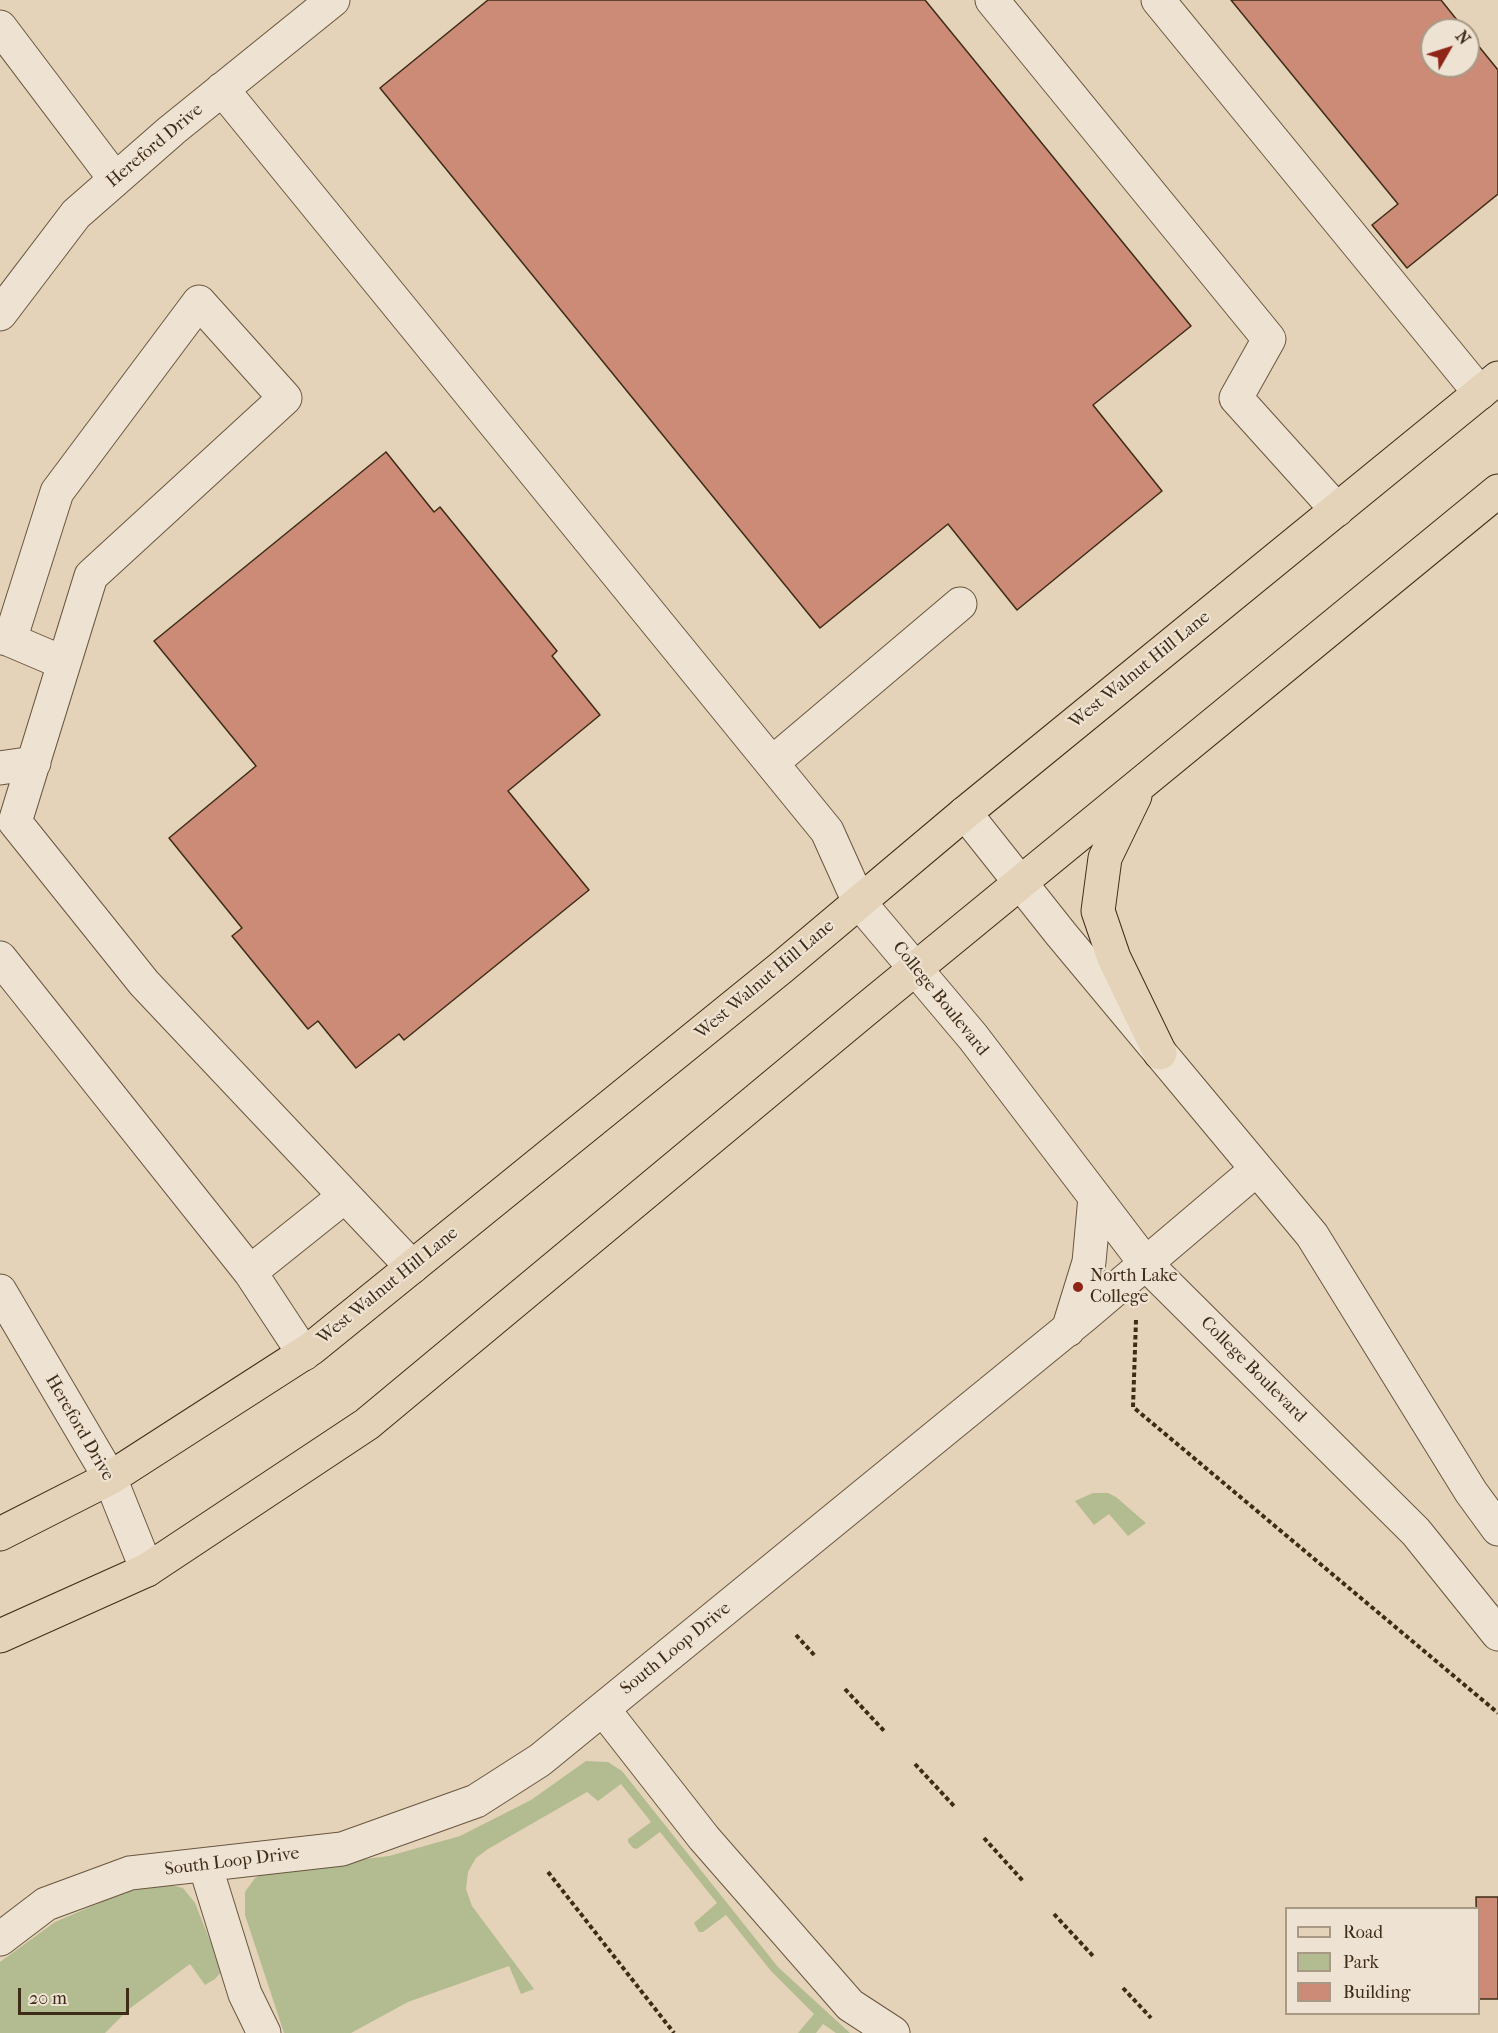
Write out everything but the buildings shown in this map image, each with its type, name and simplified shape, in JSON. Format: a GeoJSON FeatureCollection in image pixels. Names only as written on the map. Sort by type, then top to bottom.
{"type":"FeatureCollection","features":[{"type":"Feature","properties":{"kind":"main road","name":"West Walnut Hill Lane"},"geometry":{"type":"LineString","coordinates":[[0,1534],[110,1478],[304,1354],[782,968],[965,813],[1489,385]]}},
{"type":"Feature","properties":{"kind":"main road"},"geometry":{"type":"LineString","coordinates":[[0,1636],[147,1570],[367,1424],[915,969],[1140,787],[1498,491]]}},
{"type":"Feature","properties":{"kind":"main road"},"geometry":{"type":"LineString","coordinates":[[1140,787],[1105,858],[1098,911],[1114,958],[1160,1053]]}},
{"type":"Feature","properties":{"kind":"street","name":"Hereford Drive"},"geometry":{"type":"LineString","coordinates":[[0,314],[76,214],[222,89],[333,0]]}},
{"type":"Feature","properties":{"kind":"street"},"geometry":{"type":"LineString","coordinates":[[992,0],[1269,339],[1236,398],[1337,510]]}},
{"type":"Feature","properties":{"kind":"street"},"geometry":{"type":"LineString","coordinates":[[1158,0],[1489,385]]}},
{"type":"Feature","properties":{"kind":"street"},"geometry":{"type":"LineString","coordinates":[[0,27],[115,179]]}},
{"type":"Feature","properties":{"kind":"street","name":"College Boulevard"},"geometry":{"type":"LineString","coordinates":[[222,89],[827,831],[859,902],[973,1037],[1146,1264],[1416,1532],[1498,1634]]}},
{"type":"Feature","properties":{"kind":"street"},"geometry":{"type":"LineString","coordinates":[[64,663],[5,638],[57,492],[199,302],[285,398],[91,576],[15,822],[144,983],[412,1267]]}},
{"type":"Feature","properties":{"kind":"street"},"geometry":{"type":"LineString","coordinates":[[772,763],[960,604]]}},
{"type":"Feature","properties":{"kind":"street"},"geometry":{"type":"LineString","coordinates":[[0,768],[34,763]]}},
{"type":"Feature","properties":{"kind":"street"},"geometry":{"type":"LineString","coordinates":[[965,813],[1021,884],[1312,1235],[1471,1492],[1498,1529]]}},
{"type":"Feature","properties":{"kind":"street"},"geometry":{"type":"LineString","coordinates":[[0,958],[250,1272],[304,1354]]}},
{"type":"Feature","properties":{"kind":"street","name":"South Loop Drive"},"geometry":{"type":"LineString","coordinates":[[0,1939],[46,1904],[130,1874],[342,1849],[476,1801],[540,1760],[1068,1330],[1257,1169]]}},
{"type":"Feature","properties":{"kind":"street"},"geometry":{"type":"LineString","coordinates":[[250,1272],[345,1196]]}},
{"type":"Feature","properties":{"kind":"street"},"geometry":{"type":"LineString","coordinates":[[1068,1330],[1089,1262],[1095,1197]]}},
{"type":"Feature","properties":{"kind":"street","name":"Hereford Drive"},"geometry":{"type":"LineString","coordinates":[[0,1291],[110,1478],[147,1570]]}},
{"type":"Feature","properties":{"kind":"street"},"geometry":{"type":"LineString","coordinates":[[603,1709],[704,1838],[850,2005],[893,2033]]}},
{"type":"Feature","properties":{"kind":"street"},"geometry":{"type":"LineString","coordinates":[[205,1865],[245,1994],[264,2033]]}},
{"type":"Feature","properties":{"kind":"path"},"geometry":{"type":"LineString","coordinates":[[1136,1316],[1133,1407],[1498,1713]]}},
{"type":"Feature","properties":{"kind":"path"},"geometry":{"type":"LineString","coordinates":[[796,1635],[816,1657]]}},
{"type":"Feature","properties":{"kind":"path"},"geometry":{"type":"LineString","coordinates":[[845,1689],[885,1732]]}},
{"type":"Feature","properties":{"kind":"path"},"geometry":{"type":"LineString","coordinates":[[915,1764],[954,1806]]}},
{"type":"Feature","properties":{"kind":"path"},"geometry":{"type":"LineString","coordinates":[[984,1838],[1023,1881]]}},
{"type":"Feature","properties":{"kind":"path"},"geometry":{"type":"LineString","coordinates":[[548,1872],[674,2033]]}},
{"type":"Feature","properties":{"kind":"path"},"geometry":{"type":"LineString","coordinates":[[1054,1914],[1093,1956]]}},
{"type":"Feature","properties":{"kind":"path"},"geometry":{"type":"LineString","coordinates":[[1123,1988],[1151,2018]]}},
{"type":"Feature","properties":{"kind":"green space"},"geometry":{"type":"Polygon","coordinates":[[[1093,1493],[1108,1493],[1116,1497],[1146,1523],[1128,1536],[1109,1514],[1094,1525],[1075,1501],[1093,1493]]]}},
{"type":"Feature","properties":{"kind":"green space"},"geometry":{"type":"Polygon","coordinates":[[[586,1761],[608,1762],[622,1771],[778,1967],[850,2033],[836,2033],[823,2024],[816,2033],[798,2033],[814,2014],[771,1971],[726,1915],[703,1932],[699,1932],[694,1923],[717,1903],[660,1832],[637,1849],[628,1842],[628,1839],[651,1822],[621,1784],[598,1801],[587,1792],[488,1849],[476,1858],[468,1872],[466,1889],[472,1906],[534,1989],[521,1994],[509,1966],[408,2002],[351,2033],[284,2033],[245,1915],[245,1892],[255,1878],[267,1871],[389,1856],[460,1836],[531,1800],[586,1761]]]}},
{"type":"Feature","properties":{"kind":"green space"},"geometry":{"type":"Polygon","coordinates":[[[157,1882],[183,1888],[195,1903],[222,1971],[215,1979],[205,1985],[190,1964],[129,2009],[105,2033],[0,2033],[0,1962],[55,1922],[106,1900],[157,1882]]]}},
{"type":"Feature","properties":{"kind":"place","name":"North Lake College"},"geometry":{"type":"Point","coordinates":[1078,1287]}}]}
